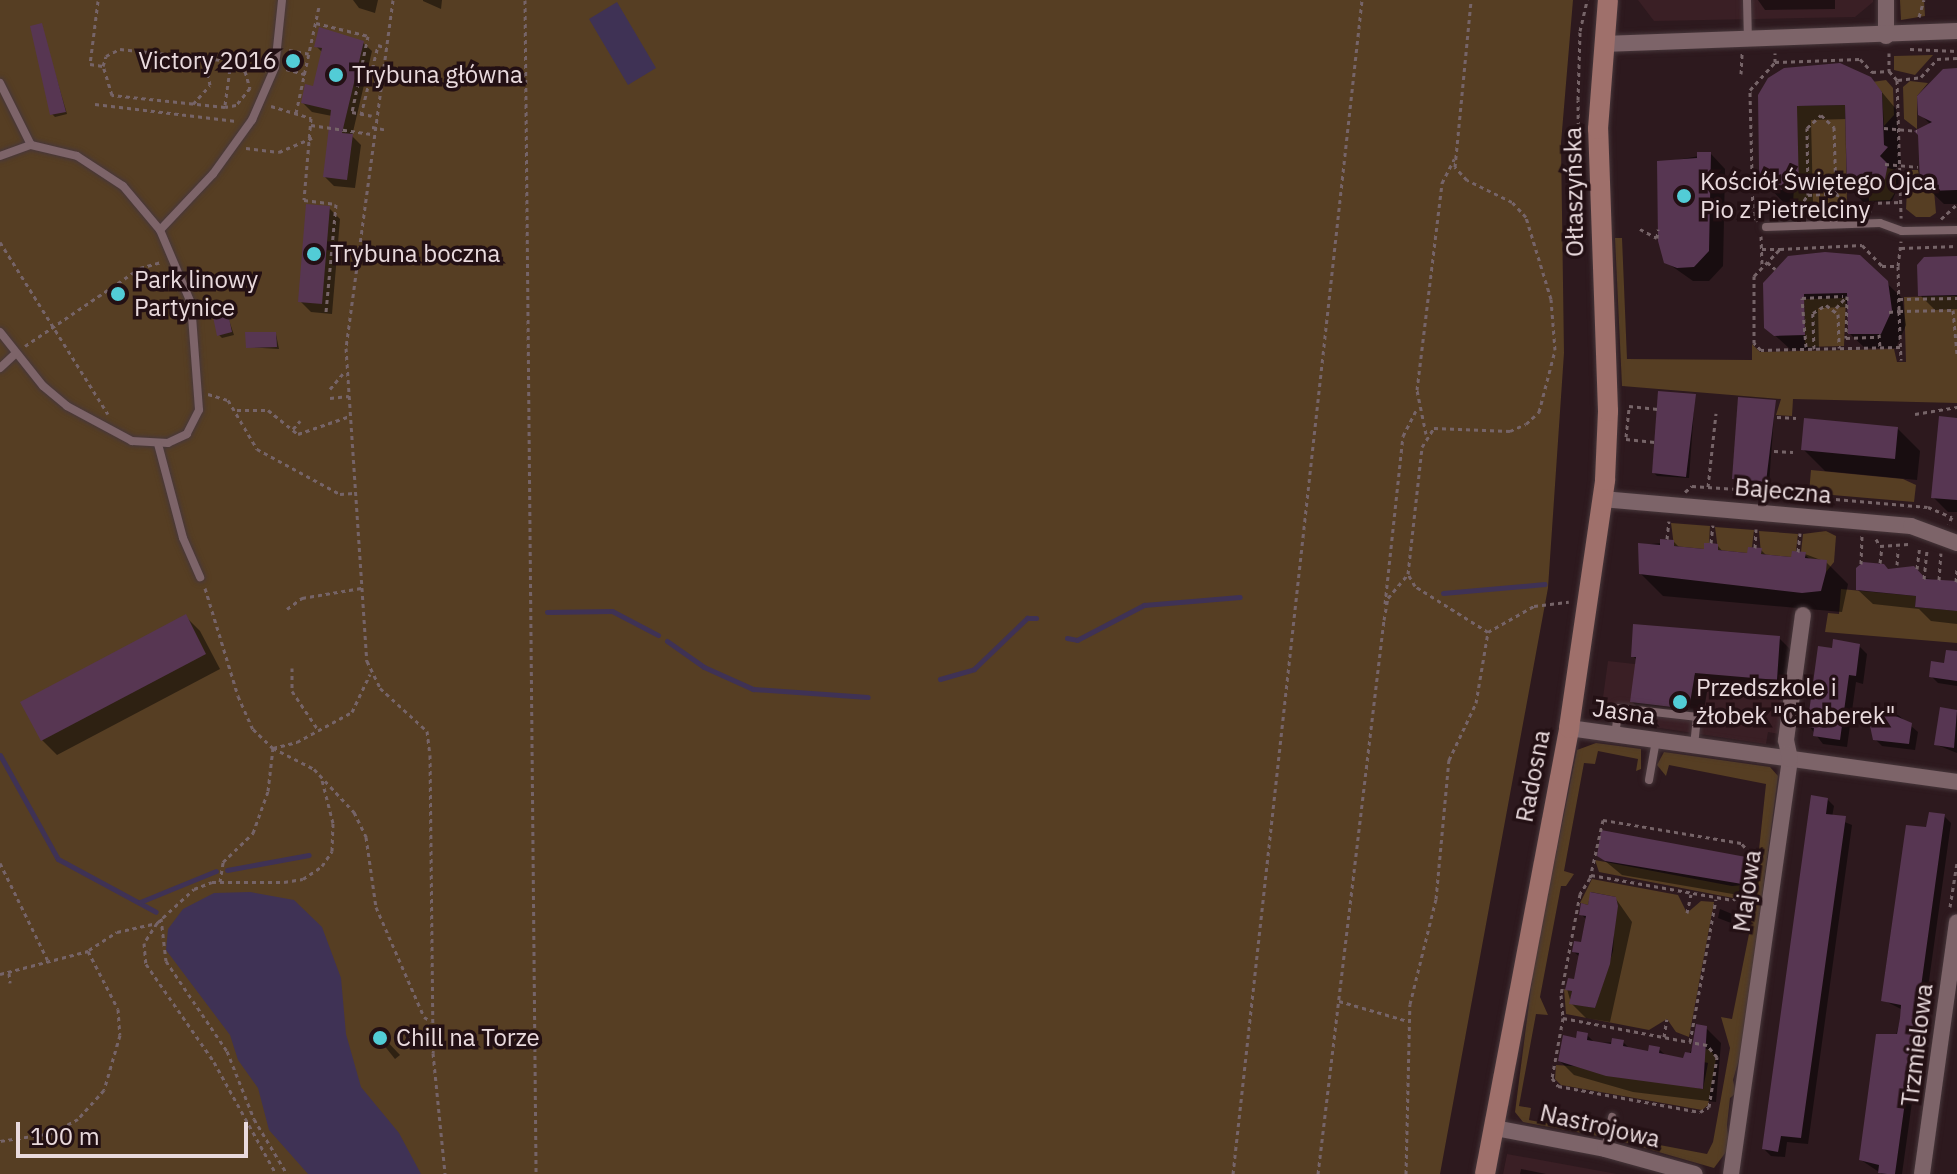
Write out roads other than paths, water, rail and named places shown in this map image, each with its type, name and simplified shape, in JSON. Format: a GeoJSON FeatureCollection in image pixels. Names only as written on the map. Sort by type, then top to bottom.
{"type":"FeatureCollection","features":[{"type":"Feature","properties":{"kind":"street","name":"Ołtaszyńska"},"geometry":{"type":"LineString","coordinates":[[1606,384],[1598,158],[1608,0]]}},
{"type":"Feature","properties":{"kind":"street"},"geometry":{"type":"LineString","coordinates":[[1886,0],[1886,36]]}},
{"type":"Feature","properties":{"kind":"street"},"geometry":{"type":"LineString","coordinates":[[1603,44],[1957,31]]}},
{"type":"Feature","properties":{"kind":"street","name":"Radosna"},"geometry":{"type":"LineString","coordinates":[[1485,1174],[1569,728],[1602,499],[1606,384]]}},
{"type":"Feature","properties":{"kind":"street","name":"Bajeczna"},"geometry":{"type":"LineString","coordinates":[[1602,499],[1911,526],[1957,543]]}},
{"type":"Feature","properties":{"kind":"street","name":"Majowa"},"geometry":{"type":"LineString","coordinates":[[1731,1174],[1790,759],[1786,740],[1803,615]]}},
{"type":"Feature","properties":{"kind":"street","name":"Jasna"},"geometry":{"type":"LineString","coordinates":[[1569,728],[1957,782]]}},
{"type":"Feature","properties":{"kind":"street","name":"Trzmielowa"},"geometry":{"type":"LineString","coordinates":[[1922,1174],[1950,1020],[1957,922]]}},
{"type":"Feature","properties":{"kind":"street","name":"Nastrojowa"},"geometry":{"type":"LineString","coordinates":[[1495,1128],[1605,1149],[1695,1174]]}},
{"type":"Feature","properties":{"kind":"lane"},"geometry":{"type":"LineString","coordinates":[[160,230],[234,146],[246,128],[275,67],[282,0]]}},
{"type":"Feature","properties":{"kind":"lane"},"geometry":{"type":"LineString","coordinates":[[1744,41],[1747,0]]}},
{"type":"Feature","properties":{"kind":"lane"},"geometry":{"type":"LineString","coordinates":[[0,83],[31,145]]}},
{"type":"Feature","properties":{"kind":"lane"},"geometry":{"type":"LineString","coordinates":[[0,156],[31,145],[77,156],[104,172],[160,230],[176,258],[191,303],[201,393],[187,434],[158,444],[110,432],[43,386],[0,332]]}},
{"type":"Feature","properties":{"kind":"lane"},"geometry":{"type":"LineString","coordinates":[[1766,227],[1880,223],[1902,231],[1957,230]]}},
{"type":"Feature","properties":{"kind":"lane"},"geometry":{"type":"LineString","coordinates":[[0,368],[16,353]]}},
{"type":"Feature","properties":{"kind":"lane"},"geometry":{"type":"LineString","coordinates":[[158,444],[183,538],[200,577]]}},
{"type":"Feature","properties":{"kind":"lane"},"geometry":{"type":"LineString","coordinates":[[1615,735],[1619,708],[1697,717],[1694,747]]}},
{"type":"Feature","properties":{"kind":"lane"},"geometry":{"type":"LineString","coordinates":[[1649,780],[1656,741]]}},
{"type":"Feature","properties":{"kind":"lane"},"geometry":{"type":"LineString","coordinates":[[1605,1149],[1612,1117]]}},
{"type":"Feature","properties":{"kind":"waterway"},"geometry":{"type":"LineString","coordinates":[[1443,593],[1545,584]]}},
{"type":"Feature","properties":{"kind":"waterway"},"geometry":{"type":"LineString","coordinates":[[1067,638],[1077,640],[1144,605],[1240,597]]}},
{"type":"Feature","properties":{"kind":"waterway"},"geometry":{"type":"LineString","coordinates":[[547,612],[612,611],[658,635]]}},
{"type":"Feature","properties":{"kind":"waterway"},"geometry":{"type":"LineString","coordinates":[[940,679],[974,669],[1027,618],[1036,618]]}},
{"type":"Feature","properties":{"kind":"waterway"},"geometry":{"type":"LineString","coordinates":[[667,641],[704,667],[753,689],[868,697]]}},
{"type":"Feature","properties":{"kind":"waterway"},"geometry":{"type":"LineString","coordinates":[[0,755],[58,859],[156,912]]}},
{"type":"Feature","properties":{"kind":"waterway"},"geometry":{"type":"LineString","coordinates":[[227,870],[309,855]]}},
{"type":"Feature","properties":{"kind":"waterway"},"geometry":{"type":"LineString","coordinates":[[140,902],[216,871]]}},
{"type":"Feature","properties":{"kind":"place","name":"Victory 2016"},"geometry":{"type":"Point","coordinates":[293,61]}},
{"type":"Feature","properties":{"kind":"place","name":"Trybuna główna"},"geometry":{"type":"Point","coordinates":[336,75]}},
{"type":"Feature","properties":{"kind":"place","name":"Kościół Świętego Ojca Pio z Pietrelciny"},"geometry":{"type":"Point","coordinates":[1684,196]}},
{"type":"Feature","properties":{"kind":"place","name":"Trybuna boczna"},"geometry":{"type":"Point","coordinates":[314,254]}},
{"type":"Feature","properties":{"kind":"place","name":"Park linowy Partynice"},"geometry":{"type":"Point","coordinates":[118,294]}},
{"type":"Feature","properties":{"kind":"place","name":"Przedszkole i żłobek \"Chaberek\""},"geometry":{"type":"Point","coordinates":[1680,702]}},
{"type":"Feature","properties":{"kind":"place","name":"Chill na Torze"},"geometry":{"type":"Point","coordinates":[380,1038]}}]}
